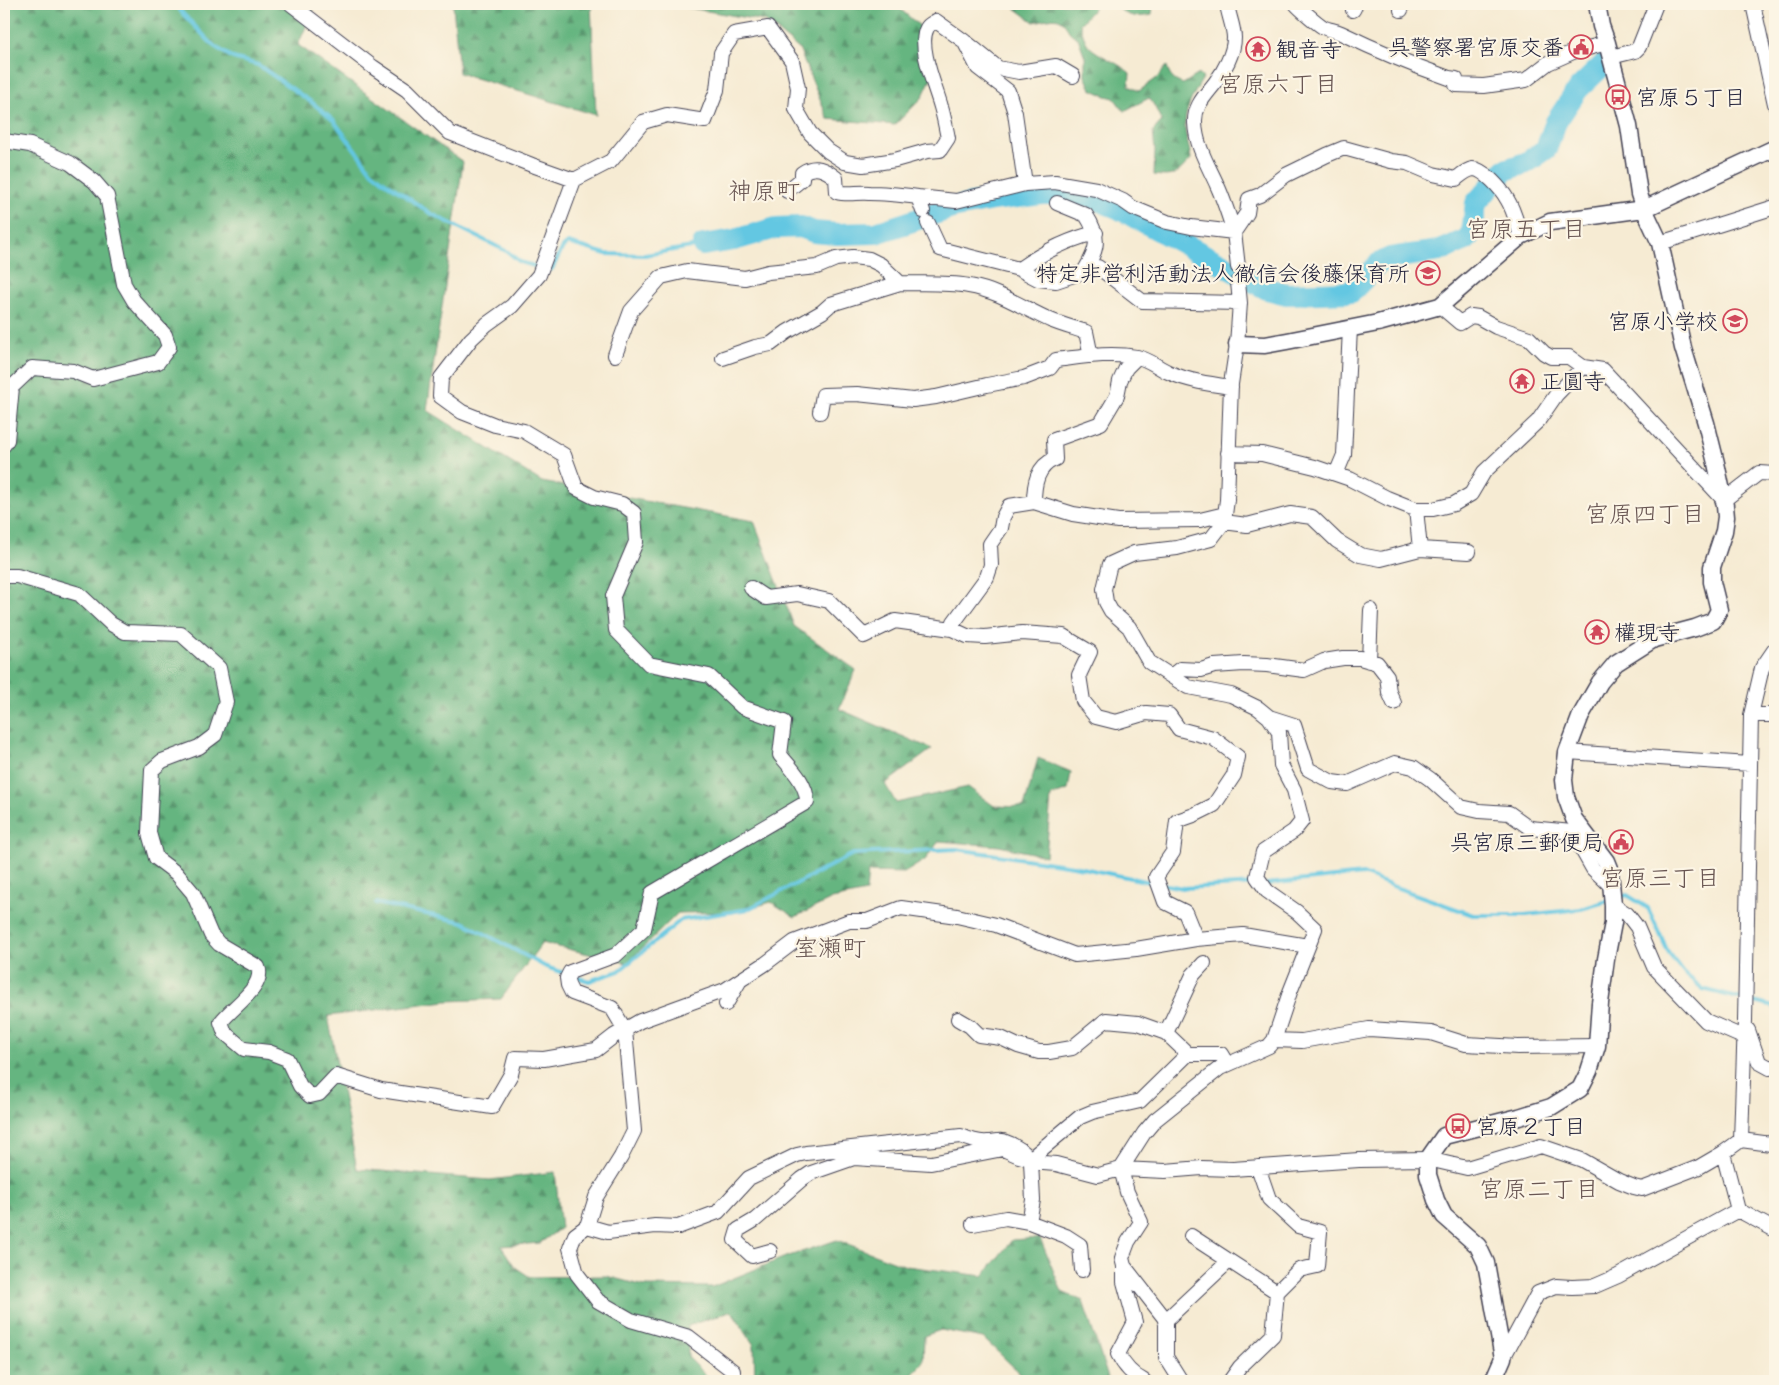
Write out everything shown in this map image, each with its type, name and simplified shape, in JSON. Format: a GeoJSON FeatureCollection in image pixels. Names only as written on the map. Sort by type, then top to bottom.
{"type":"FeatureCollection","features":[{"type":"Feature","properties":{"kind":"street"},"geometry":{"type":"LineString","coordinates":[[291,4],[373,67],[407,90],[450,133],[574,180]]}},
{"type":"Feature","properties":{"kind":"street"},"geometry":{"type":"LineString","coordinates":[[1227,4],[1234,36],[1232,51],[1218,77],[1201,100],[1195,122],[1202,154],[1218,186],[1234,232],[1238,267]]}},
{"type":"Feature","properties":{"kind":"street"},"geometry":{"type":"LineString","coordinates":[[1296,4],[1323,27],[1456,82],[1484,86],[1526,80],[1548,62],[1573,52],[1635,51],[1639,47],[1656,4]]}},
{"type":"Feature","properties":{"kind":"street"},"geometry":{"type":"LineString","coordinates":[[1503,1358],[1486,1264],[1478,1246],[1444,1216],[1436,1200],[1428,1175],[1428,1159],[1444,1136],[1551,1107],[1580,1089],[1589,1071],[1597,1046],[1600,1003],[1613,923],[1613,905],[1610,871],[1606,861],[1574,819],[1566,797],[1564,780],[1567,752],[1581,715],[1600,682],[1616,663],[1654,639],[1713,621],[1719,610],[1712,582],[1712,567],[1724,531],[1726,518],[1724,500],[1706,423],[1683,348],[1660,243],[1639,194],[1629,126],[1596,4]]}},
{"type":"Feature","properties":{"kind":"street"},"geometry":{"type":"LineString","coordinates":[[1753,4],[1775,104]]}},
{"type":"Feature","properties":{"kind":"street"},"geometry":{"type":"LineString","coordinates":[[733,1381],[733,1371],[689,1337],[631,1320],[598,1301],[577,1274],[570,1248],[575,1236],[587,1226],[596,1197],[621,1157],[634,1131],[625,1030],[612,1008],[572,993],[567,978],[570,972],[616,955],[644,929],[652,893],[807,802],[807,794],[796,773],[780,755],[784,722],[742,707],[709,676],[649,664],[616,630],[613,596],[636,542],[634,513],[622,504],[594,497],[576,488],[564,455],[524,431],[495,426],[462,412],[440,396],[441,378],[471,339],[487,324],[512,306],[539,275],[574,180],[611,161],[643,122],[667,115],[705,121],[718,90],[721,53],[734,34],[768,28],[792,61],[798,88],[796,109],[810,133],[828,151],[845,162],[863,165],[940,150],[948,138],[942,108],[924,48],[926,29],[929,24],[936,21],[998,68],[1019,72],[1056,66],[1073,76]]}},
{"type":"Feature","properties":{"kind":"street"},"geometry":{"type":"LineString","coordinates":[[964,41],[978,68],[1008,91],[1012,100],[1025,184]]}},
{"type":"Feature","properties":{"kind":"street"},"geometry":{"type":"LineString","coordinates":[[4,141],[30,145],[70,163],[94,181],[107,196],[124,284],[134,301],[165,334],[169,346],[158,362],[93,379],[73,371],[32,368],[12,387],[4,445]]}},
{"type":"Feature","properties":{"kind":"street"},"geometry":{"type":"LineString","coordinates":[[1234,232],[1247,213],[1249,199],[1260,195],[1286,175],[1344,148],[1391,161],[1407,163],[1433,174],[1456,179],[1466,171],[1474,169],[1482,172],[1507,199],[1521,236]]}},
{"type":"Feature","properties":{"kind":"street"},"geometry":{"type":"LineString","coordinates":[[1237,344],[1265,345],[1378,323],[1440,306],[1521,236],[1550,222],[1644,209],[1775,148]]}},
{"type":"Feature","properties":{"kind":"street"},"geometry":{"type":"LineString","coordinates":[[787,192],[802,179],[802,173],[807,169],[820,167],[836,178],[836,192],[843,194],[902,195],[956,201],[1025,184],[1055,182],[1096,189],[1123,201],[1133,208],[1167,222],[1234,232]]}},
{"type":"Feature","properties":{"kind":"street"},"geometry":{"type":"LineString","coordinates":[[918,197],[940,249],[1019,269],[1038,279],[1056,281],[1098,267],[1142,301],[1240,303]]}},
{"type":"Feature","properties":{"kind":"street"},"geometry":{"type":"LineString","coordinates":[[1057,203],[1086,215],[1096,233],[1096,246],[1092,260],[1083,273]]}},
{"type":"Feature","properties":{"kind":"street"},"geometry":{"type":"LineString","coordinates":[[1660,243],[1775,207]]}},
{"type":"Feature","properties":{"kind":"street"},"geometry":{"type":"LineString","coordinates":[[1019,269],[1046,252],[1083,236],[1096,233]]}},
{"type":"Feature","properties":{"kind":"street"},"geometry":{"type":"LineString","coordinates":[[615,355],[632,311],[661,277],[687,271],[745,278],[768,272],[817,267],[836,259],[853,256],[869,259],[881,265],[900,283]]}},
{"type":"Feature","properties":{"kind":"street"},"geometry":{"type":"LineString","coordinates":[[1144,1381],[1136,1377],[1123,1363],[1118,1354],[1135,1322],[1124,1282],[1122,1258],[1128,1242],[1141,1222],[1127,1192],[1121,1169],[1144,1133],[1155,1120],[1220,1068],[1269,1046],[1274,1040],[1290,992],[1315,929],[1297,912],[1267,891],[1257,878],[1263,852],[1294,831],[1302,821],[1294,790],[1282,765],[1279,732],[1269,717],[1258,708],[1231,695],[1188,687],[1149,662],[1129,627],[1111,610],[1106,602],[1104,589],[1110,564],[1134,553],[1177,548],[1211,539],[1224,518],[1227,500],[1231,387],[1240,303],[1238,282]]}},
{"type":"Feature","properties":{"kind":"street"},"geometry":{"type":"LineString","coordinates":[[723,358],[755,347],[771,344],[787,332],[822,312],[831,304],[900,283],[944,283],[969,286],[998,293],[1051,320],[1086,332],[1091,356]]}},
{"type":"Feature","properties":{"kind":"street"},"geometry":{"type":"LineString","coordinates":[[1440,306],[1460,323],[1471,316],[1484,319],[1496,327],[1529,338],[1544,353],[1551,357],[1569,357],[1583,367],[1603,370],[1724,500]]}},
{"type":"Feature","properties":{"kind":"street"},"geometry":{"type":"LineString","coordinates":[[1336,474],[1344,455],[1350,328]]}},
{"type":"Feature","properties":{"kind":"street"},"geometry":{"type":"LineString","coordinates":[[820,412],[823,395],[857,394],[913,400],[936,397],[1024,378],[1050,368],[1056,360],[1091,356],[1118,355],[1138,357],[1148,360],[1168,372],[1201,383],[1231,387]]}},
{"type":"Feature","properties":{"kind":"street"},"geometry":{"type":"LineString","coordinates":[[1034,502],[1034,485],[1039,473],[1048,462],[1055,459],[1054,440],[1101,423],[1117,396],[1120,381],[1126,368],[1138,357]]}},
{"type":"Feature","properties":{"kind":"street"},"geometry":{"type":"LineString","coordinates":[[1228,453],[1262,454],[1336,474],[1387,498],[1416,509],[1433,509],[1454,504],[1472,494],[1484,472],[1538,421],[1556,394],[1583,367]]}},
{"type":"Feature","properties":{"kind":"street"},"geometry":{"type":"LineString","coordinates":[[1724,500],[1759,473],[1775,474]]}},
{"type":"Feature","properties":{"kind":"street"},"geometry":{"type":"LineString","coordinates":[[952,629],[954,622],[987,577],[991,565],[990,544],[1001,528],[1003,517],[1009,506],[1034,502],[1073,514],[1118,521],[1224,518],[1247,525],[1290,514],[1312,517],[1337,541],[1360,555],[1381,559],[1420,549],[1469,552]]}},
{"type":"Feature","properties":{"kind":"street"},"geometry":{"type":"LineString","coordinates":[[1416,509],[1420,549]]}},
{"type":"Feature","properties":{"kind":"street"},"geometry":{"type":"LineString","coordinates":[[4,576],[17,576],[79,594],[111,624],[126,632],[181,634],[219,668],[226,702],[215,735],[199,747],[162,760],[152,770],[149,833],[156,858],[176,873],[193,893],[211,935],[219,944],[258,967],[260,978],[248,994],[221,1022],[225,1033],[244,1049],[269,1052],[287,1059],[300,1086],[310,1096],[319,1094],[336,1076],[381,1090],[492,1107],[511,1074],[515,1058],[544,1059],[596,1050],[640,1021],[724,990],[765,964],[794,942],[849,921],[867,921],[901,908],[957,916],[996,925],[1075,955],[1136,950],[1196,939],[1243,934],[1308,946]]}},
{"type":"Feature","properties":{"kind":"street"},"geometry":{"type":"LineString","coordinates":[[751,588],[766,598],[798,594],[829,601],[864,636],[895,621],[952,629],[966,636],[985,637],[1022,633],[1063,636],[1090,652],[1079,675],[1083,701],[1096,717],[1116,722],[1146,713],[1169,715],[1179,728],[1213,738],[1238,757],[1234,775],[1214,805],[1176,821],[1173,852],[1156,877],[1165,902],[1185,912],[1196,939]]}},
{"type":"Feature","properties":{"kind":"street"},"geometry":{"type":"LineString","coordinates":[[1368,661],[1371,610]]}},
{"type":"Feature","properties":{"kind":"street"},"geometry":{"type":"LineString","coordinates":[[1741,1140],[1745,1038],[1751,714],[1762,668],[1775,650]]}},
{"type":"Feature","properties":{"kind":"street"},"geometry":{"type":"LineString","coordinates":[[1171,676],[1180,669],[1201,670],[1214,666],[1244,664],[1304,670],[1324,661],[1360,658],[1377,663],[1387,676],[1389,692],[1394,703]]}},
{"type":"Feature","properties":{"kind":"street"},"geometry":{"type":"LineString","coordinates":[[1751,714],[1775,715]]}},
{"type":"Feature","properties":{"kind":"street"},"geometry":{"type":"LineString","coordinates":[[1269,717],[1294,725],[1308,769],[1332,782],[1347,784],[1395,763],[1414,767],[1461,807],[1479,811],[1508,813],[1530,828],[1572,832],[1593,869],[1611,886]]}},
{"type":"Feature","properties":{"kind":"street"},"geometry":{"type":"LineString","coordinates":[[1567,752],[1750,764]]}},
{"type":"Feature","properties":{"kind":"street"},"geometry":{"type":"LineString","coordinates":[[1613,905],[1627,914],[1637,927],[1654,967],[1706,1021],[1745,1038]]}},
{"type":"Feature","properties":{"kind":"street"},"geometry":{"type":"LineString","coordinates":[[1166,1033],[1193,975],[1204,963]]}},
{"type":"Feature","properties":{"kind":"street"},"geometry":{"type":"LineString","coordinates":[[726,1004],[742,978]]}},
{"type":"Feature","properties":{"kind":"street"},"geometry":{"type":"LineString","coordinates":[[958,1019],[970,1026],[978,1035],[1001,1038],[1018,1046],[1039,1052],[1072,1048],[1106,1020],[1138,1023],[1166,1033],[1188,1054],[1221,1054],[1227,1064]]}},
{"type":"Feature","properties":{"kind":"street"},"geometry":{"type":"LineString","coordinates":[[1745,1020],[1759,1062],[1770,1068],[1775,1068]]}},
{"type":"Feature","properties":{"kind":"street"},"geometry":{"type":"LineString","coordinates":[[1274,1040],[1302,1041],[1369,1029],[1431,1033],[1466,1044],[1518,1047],[1597,1046]]}},
{"type":"Feature","properties":{"kind":"street"},"geometry":{"type":"LineString","coordinates":[[1030,1161],[1080,1117],[1092,1112],[1140,1101],[1188,1054]]}},
{"type":"Feature","properties":{"kind":"street"},"geometry":{"type":"LineString","coordinates":[[587,1226],[608,1232],[656,1226],[678,1227],[718,1212],[749,1178],[806,1153],[961,1136],[978,1142],[1002,1141],[1017,1147],[1030,1161],[1033,1200],[1029,1222]]}},
{"type":"Feature","properties":{"kind":"street"},"geometry":{"type":"LineString","coordinates":[[770,1251],[752,1256],[735,1240],[738,1230],[755,1220],[811,1173],[854,1158],[931,1164],[1003,1150],[1030,1161],[1056,1164],[1098,1175],[1121,1169],[1165,1172],[1202,1168],[1233,1169],[1359,1160],[1428,1159],[1467,1168],[1541,1146],[1582,1160],[1619,1181],[1642,1189],[1699,1167],[1741,1140],[1771,1144],[1775,1140]]}},
{"type":"Feature","properties":{"kind":"street"},"geometry":{"type":"LineString","coordinates":[[1723,1153],[1738,1210],[1775,1230]]}},
{"type":"Feature","properties":{"kind":"street"},"geometry":{"type":"LineString","coordinates":[[1230,1381],[1240,1367],[1273,1335],[1278,1292],[1300,1270],[1317,1266],[1320,1232],[1298,1226],[1269,1199],[1258,1167]]}},
{"type":"Feature","properties":{"kind":"street"},"geometry":{"type":"LineString","coordinates":[[1493,1381],[1503,1358],[1538,1293],[1556,1286],[1595,1286],[1618,1276],[1738,1210]]}},
{"type":"Feature","properties":{"kind":"street"},"geometry":{"type":"LineString","coordinates":[[973,1224],[1006,1218],[1029,1222],[1066,1236],[1080,1246],[1082,1270]]}},
{"type":"Feature","properties":{"kind":"street"},"geometry":{"type":"LineString","coordinates":[[1191,1236],[1278,1292]]}},
{"type":"Feature","properties":{"kind":"street"},"geometry":{"type":"LineString","coordinates":[[1165,1321],[1229,1261]]}},
{"type":"Feature","properties":{"kind":"street"},"geometry":{"type":"LineString","coordinates":[[1124,1266],[1165,1321],[1166,1357],[1181,1381]]}},
{"type":"Feature","properties":{"kind":"green space"},"geometry":{"type":"Polygon","coordinates":[[[4,4],[316,4],[298,45],[463,162],[427,410],[542,482],[754,521],[794,626],[856,670],[839,709],[932,749],[885,784],[896,803],[968,787],[994,806],[1024,807],[1038,758],[1071,772],[1068,790],[1051,796],[1046,856],[999,846],[939,841],[925,860],[904,873],[868,872],[866,892],[832,899],[795,917],[771,902],[736,912],[678,913],[627,963],[542,943],[501,999],[446,1001],[328,1016],[357,1169],[490,1180],[555,1172],[561,1228],[540,1243],[501,1246],[515,1267],[530,1277],[606,1276],[644,1286],[712,1287],[783,1258],[837,1240],[906,1266],[983,1276],[1012,1240],[1040,1238],[1062,1292],[1083,1301],[1109,1381],[1018,1381],[1021,1374],[983,1338],[941,1330],[924,1336],[923,1362],[907,1381],[758,1381],[755,1380],[754,1345],[731,1311],[688,1326],[688,1357],[712,1381],[4,1381],[4,4]]]}},
{"type":"Feature","properties":{"kind":"green space"},"geometry":{"type":"Polygon","coordinates":[[[453,4],[591,4],[596,115],[459,73],[453,4]]]}},
{"type":"Feature","properties":{"kind":"green space"},"geometry":{"type":"Polygon","coordinates":[[[667,4],[894,4],[921,27],[934,72],[922,98],[895,125],[828,119],[799,49],[765,21],[667,4]]]}},
{"type":"Feature","properties":{"kind":"green space"},"geometry":{"type":"Polygon","coordinates":[[[1015,4],[1098,4],[1080,24],[1083,35],[1089,46],[1130,73],[1129,86],[1139,91],[1157,78],[1167,66],[1172,78],[1183,84],[1199,74],[1203,78],[1189,105],[1185,123],[1191,159],[1175,174],[1166,176],[1154,175],[1155,151],[1153,131],[1162,121],[1149,98],[1124,111],[1114,98],[1091,89],[1085,76],[1085,57],[1078,38],[1059,19],[1052,18],[1034,22],[1015,8],[1015,4]]]}},
{"type":"Feature","properties":{"kind":"green space"},"geometry":{"type":"Polygon","coordinates":[[[1115,4],[1153,4],[1152,15],[1131,16],[1123,12],[1115,4]]]}},
{"type":"Feature","properties":{"kind":"waterway"},"geometry":{"type":"LineString","coordinates":[[175,4],[214,46],[233,58],[258,65],[314,104],[334,121],[371,171],[385,182],[430,213],[508,252],[520,262],[549,270],[552,269],[563,247],[568,243],[606,254],[645,255],[703,245]]}},
{"type":"Feature","properties":{"kind":"waterway"},"geometry":{"type":"LineString","coordinates":[[703,245],[734,240],[776,228],[801,227],[814,232],[837,234],[876,233],[952,208],[992,200],[1042,194],[1068,194],[1089,197],[1118,208],[1267,289],[1287,294],[1351,292],[1378,264],[1390,258],[1439,251],[1466,240],[1472,232],[1476,203],[1505,170],[1526,163],[1546,149],[1556,122],[1578,89],[1604,64]]}},
{"type":"Feature","properties":{"kind":"waterway"},"geometry":{"type":"LineString","coordinates":[[573,976],[589,981],[619,971],[681,920],[748,909],[853,854],[956,849],[1073,866],[1155,883]]}},
{"type":"Feature","properties":{"kind":"waterway"},"geometry":{"type":"LineString","coordinates":[[1267,884],[1363,874],[1473,915],[1525,915],[1581,909],[1608,901]]}},
{"type":"Feature","properties":{"kind":"waterway"},"geometry":{"type":"LineString","coordinates":[[1162,884],[1183,888],[1257,884]]}},
{"type":"Feature","properties":{"kind":"waterway"},"geometry":{"type":"LineString","coordinates":[[1617,898],[1627,895],[1648,908],[1669,954],[1684,973],[1703,989],[1742,999]]}},
{"type":"Feature","properties":{"kind":"waterway"},"geometry":{"type":"LineString","coordinates":[[376,903],[463,922],[546,967],[567,974]]}},
{"type":"Feature","properties":{"kind":"waterway"},"geometry":{"type":"LineString","coordinates":[[1749,1001],[1775,1007]]}},
{"type":"Feature","properties":{"kind":"place","name":"呉警察署宮原交番"},"geometry":{"type":"Point","coordinates":[1581,47]}},
{"type":"Feature","properties":{"kind":"place","name":"観音寺"},"geometry":{"type":"Point","coordinates":[1258,49]}},
{"type":"Feature","properties":{"kind":"place","name":"宮原５丁目"},"geometry":{"type":"Point","coordinates":[1618,97]}},
{"type":"Feature","properties":{"kind":"place","name":"特定非営利活動法人徹信会後藤保育所"},"geometry":{"type":"Point","coordinates":[1428,273]}},
{"type":"Feature","properties":{"kind":"place","name":"宮原小学校"},"geometry":{"type":"Point","coordinates":[1735,321]}},
{"type":"Feature","properties":{"kind":"place","name":"正圓寺"},"geometry":{"type":"Point","coordinates":[1522,381]}},
{"type":"Feature","properties":{"kind":"place","name":"權現寺"},"geometry":{"type":"Point","coordinates":[1597,632]}},
{"type":"Feature","properties":{"kind":"place","name":"呉宮原三郵便局"},"geometry":{"type":"Point","coordinates":[1621,842]}},
{"type":"Feature","properties":{"kind":"place","name":"宮原２丁目"},"geometry":{"type":"Point","coordinates":[1458,1126]}},
{"type":"Feature","properties":{"kind":"district","name":"宮原六丁目"},"geometry":{"type":"Point","coordinates":[1278,84]}},
{"type":"Feature","properties":{"kind":"district","name":"神原町"},"geometry":{"type":"Point","coordinates":[764,191]}},
{"type":"Feature","properties":{"kind":"district","name":"宮原五丁目"},"geometry":{"type":"Point","coordinates":[1526,229]}},
{"type":"Feature","properties":{"kind":"district","name":"宮原四丁目"},"geometry":{"type":"Point","coordinates":[1645,514]}},
{"type":"Feature","properties":{"kind":"district","name":"宮原三丁目"},"geometry":{"type":"Point","coordinates":[1660,878]}},
{"type":"Feature","properties":{"kind":"district","name":"室瀬町"},"geometry":{"type":"Point","coordinates":[830,948]}},
{"type":"Feature","properties":{"kind":"district","name":"宮原二丁目"},"geometry":{"type":"Point","coordinates":[1539,1189]}}]}
